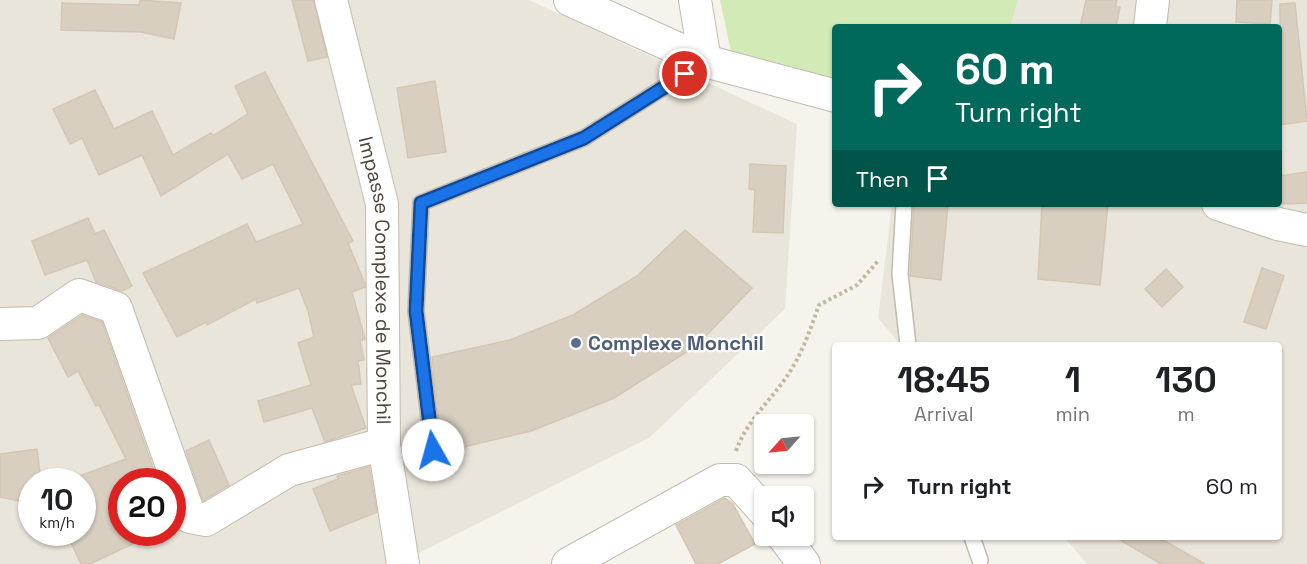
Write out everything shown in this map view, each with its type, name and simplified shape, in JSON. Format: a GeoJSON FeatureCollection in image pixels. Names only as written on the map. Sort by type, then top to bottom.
{"type":"FeatureCollection","features":[{"type":"Feature","properties":{"kind":"street","name":"Impasse Complexe de Monchil"},"geometry":{"type":"LineString","coordinates":[[331,0],[382,204],[384,444],[403,564]]}},
{"type":"Feature","properties":{"kind":"street"},"geometry":{"type":"LineString","coordinates":[[573,0],[705,61],[832,95]]}},
{"type":"Feature","properties":{"kind":"street"},"geometry":{"type":"LineString","coordinates":[[695,0],[705,61]]}},
{"type":"Feature","properties":{"kind":"street"},"geometry":{"type":"LineString","coordinates":[[1150,24],[1154,0]]}},
{"type":"Feature","properties":{"kind":"street"},"geometry":{"type":"LineString","coordinates":[[1227,207],[1278,224],[1307,230]]}},
{"type":"Feature","properties":{"kind":"street"},"geometry":{"type":"LineString","coordinates":[[0,324],[38,323],[79,295],[116,308],[190,517],[206,520],[289,470],[384,444]]}},
{"type":"Feature","properties":{"kind":"street"},"geometry":{"type":"LineString","coordinates":[[568,564],[720,480],[736,480],[754,500]]}},
{"type":"Feature","properties":{"kind":"street"},"geometry":{"type":"LineString","coordinates":[[790,546],[804,564]]}},
{"type":"Feature","properties":{"kind":"lane"},"geometry":{"type":"LineString","coordinates":[[433,450],[416,311],[421,203],[584,138],[705,61]]}},
{"type":"Feature","properties":{"kind":"lane"},"geometry":{"type":"LineString","coordinates":[[904,207],[900,274],[908,342]]}},
{"type":"Feature","properties":{"kind":"lane"},"geometry":{"type":"LineString","coordinates":[[973,540],[980,560]]}},
{"type":"Feature","properties":{"kind":"path"},"geometry":{"type":"LineString","coordinates":[[720,480],[733,460],[742,433],[791,371],[806,343],[819,305],[857,285],[886,253]]}},
{"type":"Feature","properties":{"kind":"shaded area"},"geometry":{"type":"Polygon","coordinates":[[[0,0],[529,0],[797,124],[785,309],[649,438],[397,564],[0,564],[0,0]]]}},
{"type":"Feature","properties":{"kind":"shaded area"},"geometry":{"type":"Polygon","coordinates":[[[1018,0],[1307,0],[1307,564],[1087,564],[1067,540],[1282,540],[1282,342],[898,342],[878,318],[892,207],[1282,207],[1282,24],[1011,24],[1018,0]]]}},
{"type":"Feature","properties":{"kind":"green space"},"geometry":{"type":"Polygon","coordinates":[[[720,0],[1018,0],[1011,24],[832,24],[832,78],[731,52],[720,0]]]}},
{"type":"Feature","properties":{"kind":"building"},"geometry":{"type":"Polygon","coordinates":[[[140,0],[181,3],[174,39],[141,32],[61,30],[62,3],[139,5],[140,0]]]}},
{"type":"Feature","properties":{"kind":"building"},"geometry":{"type":"Polygon","coordinates":[[[292,0],[314,0],[327,57],[308,61],[292,0]]]}},
{"type":"Feature","properties":{"kind":"building"},"geometry":{"type":"Polygon","coordinates":[[[1086,0],[1117,0],[1115,6],[1120,7],[1117,24],[1081,24],[1086,0]]]}},
{"type":"Feature","properties":{"kind":"building"},"geometry":{"type":"Polygon","coordinates":[[[1237,0],[1272,0],[1270,24],[1236,22],[1237,0]]]}},
{"type":"Feature","properties":{"kind":"building"},"geometry":{"type":"Polygon","coordinates":[[[1295,3],[1307,121],[1282,125],[1282,24],[1280,24],[1280,4],[1295,3]]]}},
{"type":"Feature","properties":{"kind":"building"},"geometry":{"type":"Polygon","coordinates":[[[265,72],[353,241],[348,243],[365,284],[365,287],[352,292],[365,339],[360,341],[364,360],[358,361],[361,384],[351,385],[366,428],[325,442],[312,408],[264,422],[258,401],[311,385],[298,343],[314,337],[308,311],[299,288],[257,303],[256,299],[207,325],[206,322],[177,337],[143,273],[247,224],[256,242],[303,224],[273,164],[242,179],[228,154],[161,196],[142,155],[99,175],[82,138],[70,144],[53,109],[95,90],[114,129],[152,111],[173,155],[211,133],[213,136],[248,114],[235,86],[265,72]]]}},
{"type":"Feature","properties":{"kind":"building"},"geometry":{"type":"Polygon","coordinates":[[[435,81],[446,152],[408,158],[397,88],[435,81]]]}},
{"type":"Feature","properties":{"kind":"building"},"geometry":{"type":"Polygon","coordinates":[[[750,164],[786,166],[783,233],[753,232],[755,190],[749,189],[750,164]]]}},
{"type":"Feature","properties":{"kind":"building"},"geometry":{"type":"Polygon","coordinates":[[[1307,172],[1307,203],[1282,204],[1282,176],[1307,172]]]}},
{"type":"Feature","properties":{"kind":"building"},"geometry":{"type":"Polygon","coordinates":[[[914,207],[948,207],[941,280],[910,276],[914,207]]]}},
{"type":"Feature","properties":{"kind":"building"},"geometry":{"type":"Polygon","coordinates":[[[1042,207],[1108,207],[1100,285],[1038,279],[1042,207]]]}},
{"type":"Feature","properties":{"kind":"building"},"geometry":{"type":"Polygon","coordinates":[[[88,218],[95,234],[104,230],[132,286],[122,291],[96,282],[87,260],[45,275],[32,241],[88,218]]]}},
{"type":"Feature","properties":{"kind":"building"},"geometry":{"type":"Polygon","coordinates":[[[685,230],[752,288],[696,346],[614,398],[531,431],[442,452],[432,357],[510,340],[573,315],[637,276],[685,230]]]}},
{"type":"Feature","properties":{"kind":"building"},"geometry":{"type":"Polygon","coordinates":[[[1262,268],[1284,276],[1266,329],[1244,322],[1262,268]]]}},
{"type":"Feature","properties":{"kind":"building"},"geometry":{"type":"Polygon","coordinates":[[[1166,269],[1183,287],[1162,307],[1145,289],[1166,269]]]}},
{"type":"Feature","properties":{"kind":"building"},"geometry":{"type":"Polygon","coordinates":[[[82,315],[102,322],[153,468],[108,468],[108,546],[128,546],[90,564],[81,564],[73,546],[96,546],[96,470],[126,459],[99,405],[96,406],[78,371],[68,377],[48,338],[82,315]]]}},
{"type":"Feature","properties":{"kind":"building"},"geometry":{"type":"Polygon","coordinates":[[[209,440],[229,485],[203,501],[186,451],[209,440]]]}},
{"type":"Feature","properties":{"kind":"building"},"geometry":{"type":"Polygon","coordinates":[[[37,449],[39,468],[18,468],[18,501],[0,497],[0,454],[37,449]]]}},
{"type":"Feature","properties":{"kind":"building"},"geometry":{"type":"Polygon","coordinates":[[[369,467],[377,512],[330,531],[313,489],[338,479],[337,476],[369,467]]]}},
{"type":"Feature","properties":{"kind":"building"},"geometry":{"type":"Polygon","coordinates":[[[725,498],[733,504],[754,545],[718,564],[696,564],[676,525],[725,498]]]}},
{"type":"Feature","properties":{"kind":"building"},"geometry":{"type":"Polygon","coordinates":[[[1120,540],[1163,540],[1205,564],[1161,564],[1120,540]]]}},
{"type":"Feature","properties":{"kind":"place","name":"Complexe Monchil"},"geometry":{"type":"Point","coordinates":[576,343]}},
{"type":"Feature","properties":{"kind":"route"},"geometry":{"type":"LineString","coordinates":[[433,450],[416,311],[421,203],[584,138],[685,74]]}}]}
